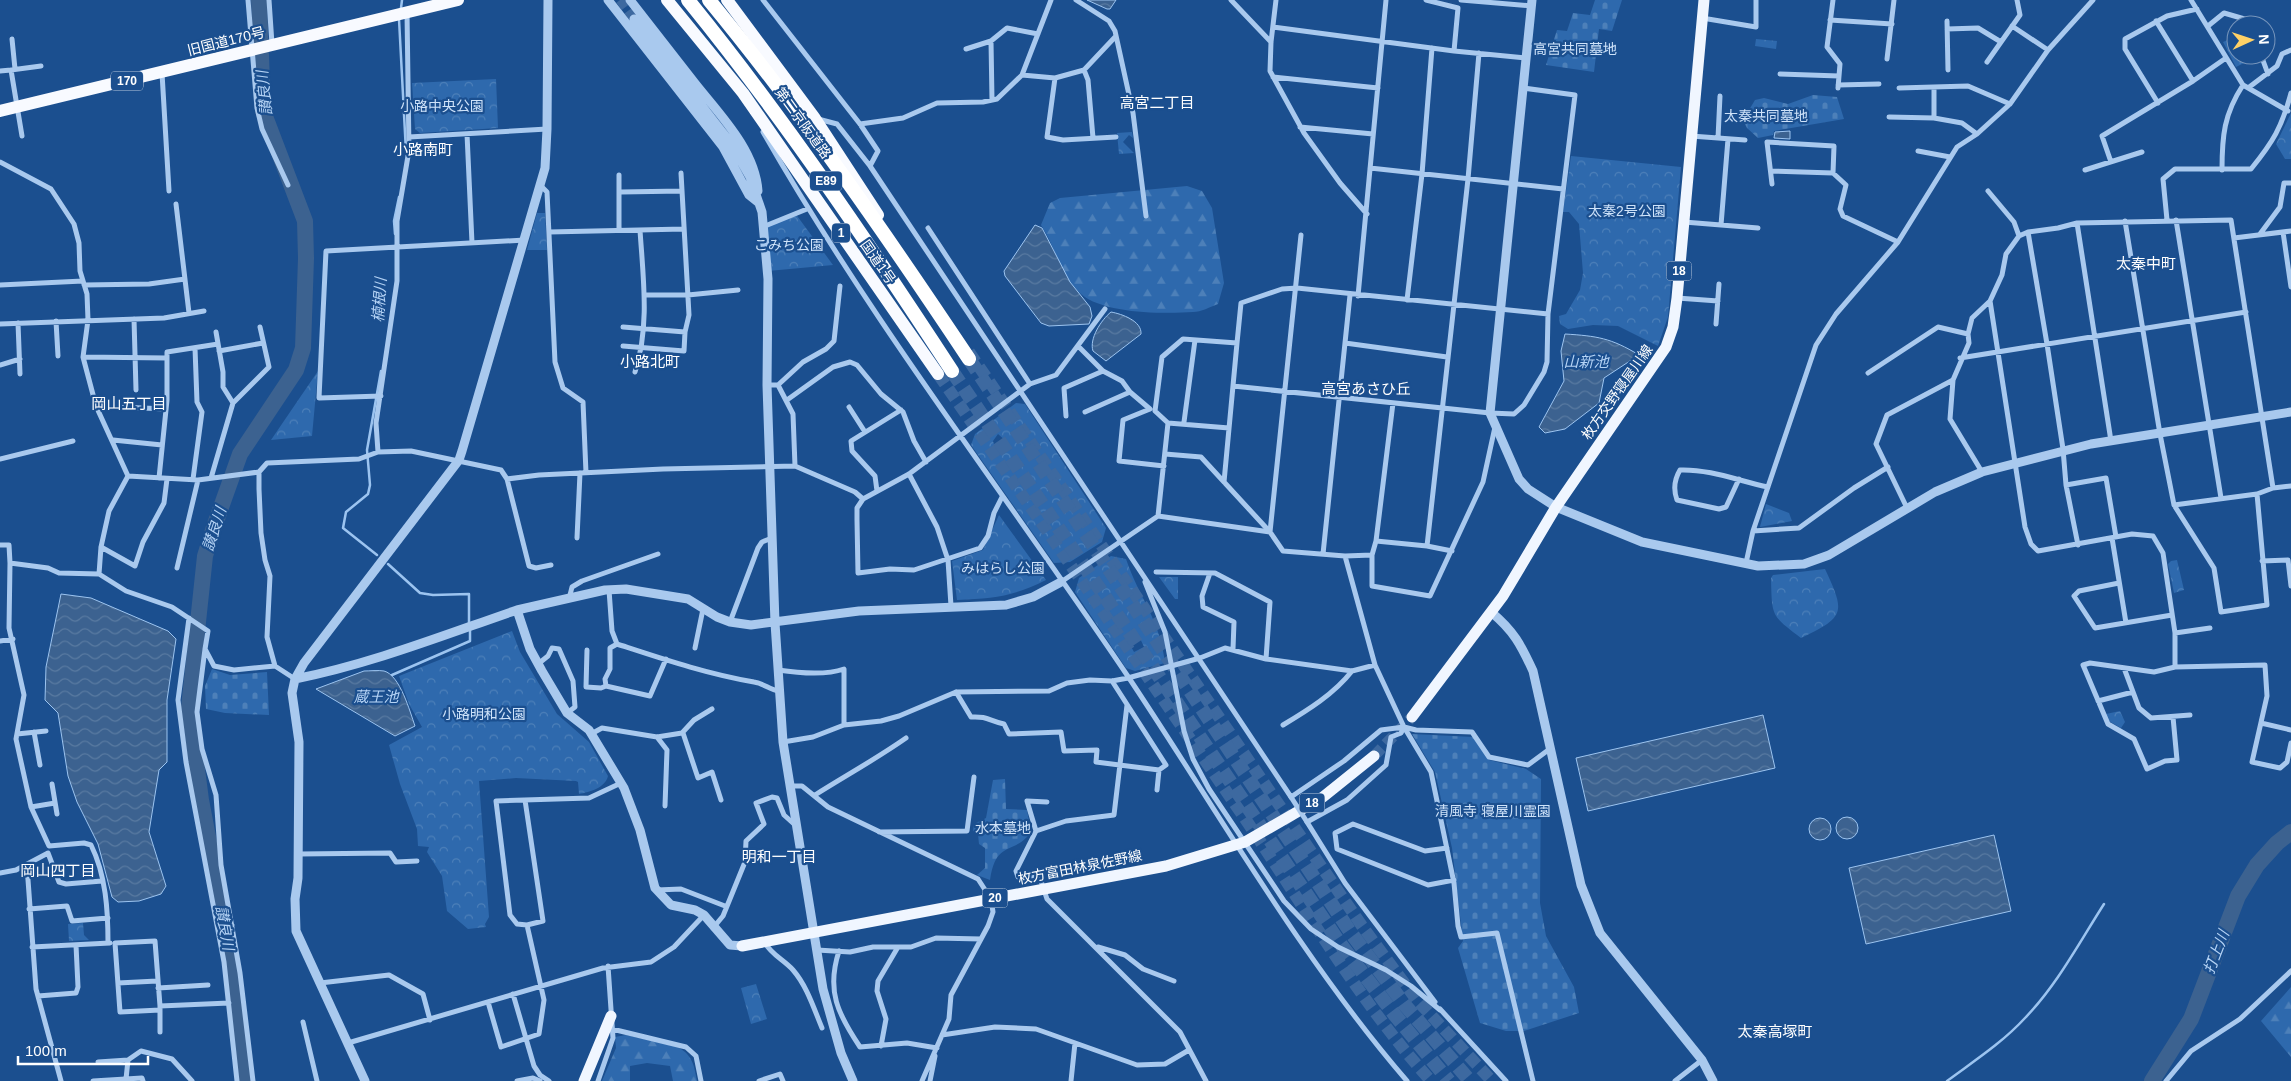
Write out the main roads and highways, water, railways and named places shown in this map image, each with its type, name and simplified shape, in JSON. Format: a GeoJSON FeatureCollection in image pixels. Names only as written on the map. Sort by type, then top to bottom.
{"type":"FeatureCollection","features":[{"type":"Feature","properties":{"kind":"highway","name":"旧国道170号"},"geometry":{"type":"LineString","coordinates":[[0,111],[458,0]]}},
{"type":"Feature","properties":{"kind":"highway","name":"国道1号"},"geometry":{"type":"LineString","coordinates":[[667,0],[743,93],[945,373]]}},
{"type":"Feature","properties":{"kind":"highway","name":"第二京阪道路"},"geometry":{"type":"LineString","coordinates":[[688,0],[762,94],[826,181],[945,373]]}},
{"type":"Feature","properties":{"kind":"highway","name":"第二京阪道路"},"geometry":{"type":"LineString","coordinates":[[709,0],[774,82],[840,171],[969,355]]}},
{"type":"Feature","properties":{"kind":"highway","name":"国道1号"},"geometry":{"type":"LineString","coordinates":[[727,0],[814,118],[969,355]]}},
{"type":"Feature","properties":{"kind":"main road","name":"枚方交野寝屋川線"},"geometry":{"type":"LineString","coordinates":[[1412,717],[1491,612],[1556,507],[1659,359],[1673,327],[1704,0]]}},
{"type":"Feature","properties":{"kind":"main road","name":"18"},"geometry":{"type":"LineString","coordinates":[[1240,843],[1323,797],[1374,756]]}},
{"type":"Feature","properties":{"kind":"main road","name":"枚方富田林泉佐野線"},"geometry":{"type":"LineString","coordinates":[[742,946],[1166,866],[1240,843]]}},
{"type":"Feature","properties":{"kind":"main road"},"geometry":{"type":"LineString","coordinates":[[584,1081],[611,1016]]}},
{"type":"Feature","properties":{"kind":"water"},"geometry":{"type":"Polygon","coordinates":[[[1087,0],[1116,0],[1110,9],[1107,9],[1087,0]]]}},
{"type":"Feature","properties":{"kind":"water"},"geometry":{"type":"Polygon","coordinates":[[[1790,131],[1790,139],[1774,138],[1775,132],[1790,131]]]}},
{"type":"Feature","properties":{"kind":"water"},"geometry":{"type":"Polygon","coordinates":[[[1035,225],[1042,228],[1070,282],[1090,307],[1092,316],[1089,324],[1049,326],[1041,323],[1005,276],[1004,271],[1035,225]]]}},
{"type":"Feature","properties":{"kind":"water"},"geometry":{"type":"Polygon","coordinates":[[[1111,312],[1126,316],[1135,322],[1141,334],[1106,361],[1093,351],[1092,346],[1094,335],[1103,320],[1111,312]]]}},
{"type":"Feature","properties":{"kind":"water","name":"山新池"},"geometry":{"type":"Polygon","coordinates":[[[1565,334],[1612,341],[1639,355],[1604,378],[1599,403],[1565,429],[1545,433],[1539,427],[1564,381],[1561,351],[1565,334]]]}},
{"type":"Feature","properties":{"kind":"water"},"geometry":{"type":"Polygon","coordinates":[[[61,594],[91,598],[168,631],[176,639],[167,700],[167,762],[159,770],[149,832],[166,886],[161,894],[139,901],[118,902],[112,897],[98,844],[77,802],[68,776],[58,713],[45,700],[46,667],[61,594]]]}},
{"type":"Feature","properties":{"kind":"water","name":"蔵王池"},"geometry":{"type":"Polygon","coordinates":[[[364,671],[384,671],[395,679],[404,695],[415,726],[395,736],[316,689],[364,671]]]}},
{"type":"Feature","properties":{"kind":"water"},"geometry":{"type":"Polygon","coordinates":[[[1763,715],[1775,768],[1588,811],[1576,758],[1763,715]]]}},
{"type":"Feature","properties":{"kind":"water"},"geometry":{"type":"Polygon","coordinates":[[[1847,817],[1855,820],[1858,828],[1855,836],[1847,839],[1839,836],[1836,828],[1839,820],[1847,817]]]}},
{"type":"Feature","properties":{"kind":"water"},"geometry":{"type":"Polygon","coordinates":[[[1820,818],[1828,821],[1831,829],[1828,837],[1820,840],[1812,837],[1809,829],[1812,821],[1820,818]]]}},
{"type":"Feature","properties":{"kind":"water"},"geometry":{"type":"Polygon","coordinates":[[[1994,835],[2011,911],[1866,944],[1849,868],[1994,835]]]}},
{"type":"Feature","properties":{"kind":"waterway","name":"讃良川"},"geometry":{"type":"LineString","coordinates":[[244,1081],[230,952],[201,800],[189,707],[205,556],[214,527],[240,454],[296,370],[303,348],[306,258],[305,221],[263,111],[259,0]]}},
{"type":"Feature","properties":{"kind":"waterway","name":"楠根川"},"geometry":{"type":"LineString","coordinates":[[401,8],[402,0]]}},
{"type":"Feature","properties":{"kind":"waterway","name":"楠根川"},"geometry":{"type":"LineString","coordinates":[[399,19],[406,152]]}},
{"type":"Feature","properties":{"kind":"waterway","name":"楠根川"},"geometry":{"type":"LineString","coordinates":[[395,234],[394,221],[399,197]]}},
{"type":"Feature","properties":{"kind":"waterway","name":"楠根川"},"geometry":{"type":"LineString","coordinates":[[377,555],[343,528],[346,512],[368,494],[370,485],[367,450],[381,371]]}},
{"type":"Feature","properties":{"kind":"waterway","name":"楠根川"},"geometry":{"type":"LineString","coordinates":[[388,564],[420,593],[433,595],[469,594],[469,624]]}},
{"type":"Feature","properties":{"kind":"waterway","name":"楠根川"},"geometry":{"type":"LineString","coordinates":[[392,675],[470,641],[470,630]]}},
{"type":"Feature","properties":{"kind":"waterway","name":"打上川"},"geometry":{"type":"LineString","coordinates":[[2152,1081],[2191,1019],[2238,896],[2257,865],[2277,843],[2291,832]]}},
{"type":"Feature","properties":{"kind":"waterway"},"geometry":{"type":"LineString","coordinates":[[1947,1081],[2007,1036],[2037,1005],[2067,963],[2104,904]]}},
{"type":"Feature","properties":{"kind":"tunnel"},"geometry":{"type":"LineString","coordinates":[[620,0],[634,19]]}},
{"type":"Feature","properties":{"kind":"tunnel"},"geometry":{"type":"LineString","coordinates":[[969,352],[1362,926],[1416,999],[1492,1081]]}},
{"type":"Feature","properties":{"kind":"tunnel"},"geometry":{"type":"LineString","coordinates":[[969,359],[1351,933],[1404,1004],[1470,1081]]}},
{"type":"Feature","properties":{"kind":"tunnel"},"geometry":{"type":"LineString","coordinates":[[952,371],[1339,942],[1394,1014],[1449,1081]]}},
{"type":"Feature","properties":{"kind":"tunnel"},"geometry":{"type":"LineString","coordinates":[[938,374],[1248,823],[1357,988],[1405,1051],[1431,1081]]}},
{"type":"Feature","properties":{"kind":"tunnel"},"geometry":{"type":"LineString","coordinates":[[1374,756],[1412,717]]}},
{"type":"Feature","properties":{"kind":"district","name":"高宮二丁目"},"geometry":{"type":"Point","coordinates":[1157,102]}},
{"type":"Feature","properties":{"kind":"district","name":"小路南町"},"geometry":{"type":"Point","coordinates":[423,149]}},
{"type":"Feature","properties":{"kind":"district","name":"太秦中町"},"geometry":{"type":"Point","coordinates":[2146,263]}},
{"type":"Feature","properties":{"kind":"district","name":"小路北町"},"geometry":{"type":"Point","coordinates":[650,361]}},
{"type":"Feature","properties":{"kind":"district","name":"高宮あさひ丘"},"geometry":{"type":"Point","coordinates":[1366,388]}},
{"type":"Feature","properties":{"kind":"district","name":"岡山五丁目"},"geometry":{"type":"Point","coordinates":[129,403]}},
{"type":"Feature","properties":{"kind":"district","name":"明和一丁目"},"geometry":{"type":"Point","coordinates":[779,856]}},
{"type":"Feature","properties":{"kind":"district","name":"岡山四丁目"},"geometry":{"type":"Point","coordinates":[58,870]}},
{"type":"Feature","properties":{"kind":"district","name":"太秦高塚町"},"geometry":{"type":"Point","coordinates":[1775,1031]}},
{"type":"Feature","properties":{"kind":"park label","name":"高宮共同墓地"},"geometry":{"type":"Point","coordinates":[1575,49]}},
{"type":"Feature","properties":{"kind":"park label","name":"小路中央公園"},"geometry":{"type":"Point","coordinates":[442,106]}},
{"type":"Feature","properties":{"kind":"park label","name":"太秦共同墓地"},"geometry":{"type":"Point","coordinates":[1766,116]}},
{"type":"Feature","properties":{"kind":"park label","name":"太秦2号公園"},"geometry":{"type":"Point","coordinates":[1627,211]}},
{"type":"Feature","properties":{"kind":"park label","name":"こみち公園"},"geometry":{"type":"Point","coordinates":[789,245]}},
{"type":"Feature","properties":{"kind":"park label","name":"みはらし公園"},"geometry":{"type":"Point","coordinates":[1003,568]}},
{"type":"Feature","properties":{"kind":"park label","name":"小路明和公園"},"geometry":{"type":"Point","coordinates":[484,714]}},
{"type":"Feature","properties":{"kind":"park label","name":"清風寺 寝屋川霊園"},"geometry":{"type":"Point","coordinates":[1493,811]}},
{"type":"Feature","properties":{"kind":"park label","name":"水本墓地"},"geometry":{"type":"Point","coordinates":[1003,828]}}]}
